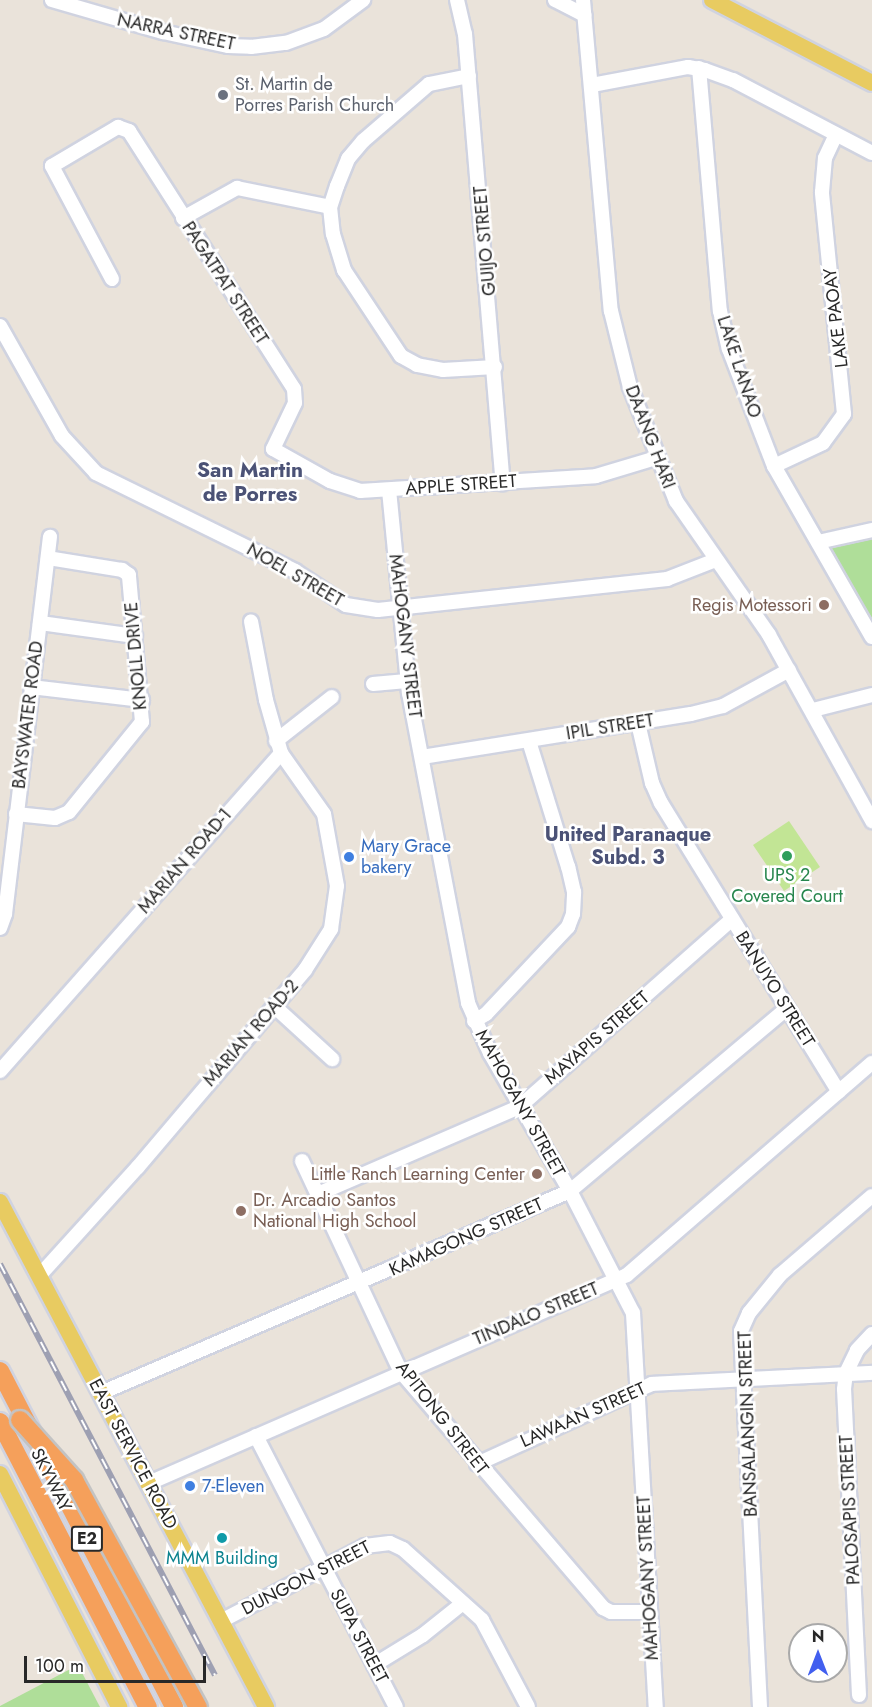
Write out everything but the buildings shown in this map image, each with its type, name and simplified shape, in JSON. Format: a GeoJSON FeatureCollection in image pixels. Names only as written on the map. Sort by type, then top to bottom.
{"type":"FeatureCollection","features":[{"type":"Feature","properties":{"kind":"highway","name":"E2"},"geometry":{"type":"LineString","coordinates":[[0,1371],[174,1707]]}},
{"type":"Feature","properties":{"kind":"highway","name":"SKYWAY"},"geometry":{"type":"LineString","coordinates":[[0,1382],[167,1707]]}},
{"type":"Feature","properties":{"kind":"highway"},"geometry":{"type":"LineString","coordinates":[[20,1420],[74,1480],[198,1707]]}},
{"type":"Feature","properties":{"kind":"highway","name":"SKYWAY"},"geometry":{"type":"LineString","coordinates":[[0,1422],[146,1706]]}},
{"type":"Feature","properties":{"kind":"highway","name":"E2"},"geometry":{"type":"LineString","coordinates":[[0,1438],[146,1706]]}},
{"type":"Feature","properties":{"kind":"main road"},"geometry":{"type":"LineString","coordinates":[[714,0],[872,83]]}},
{"type":"Feature","properties":{"kind":"main road","name":"EAST SERVICE ROAD"},"geometry":{"type":"LineString","coordinates":[[0,1202],[266,1707]]}},
{"type":"Feature","properties":{"kind":"main road"},"geometry":{"type":"LineString","coordinates":[[0,1474],[119,1707]]}},
{"type":"Feature","properties":{"kind":"street","name":"NARRA STREET"},"geometry":{"type":"LineString","coordinates":[[52,0],[174,34],[228,46],[250,47],[286,43],[324,29],[363,0]]}},
{"type":"Feature","properties":{"kind":"street","name":"GUIJO STREET"},"geometry":{"type":"LineString","coordinates":[[457,0],[469,76],[503,483]]}},
{"type":"Feature","properties":{"kind":"street"},"geometry":{"type":"LineString","coordinates":[[555,0],[584,15]]}},
{"type":"Feature","properties":{"kind":"street","name":"DAANG HARI"},"geometry":{"type":"LineString","coordinates":[[583,0],[611,311],[622,364],[656,458],[676,501],[789,670],[866,799],[872,821]]}},
{"type":"Feature","properties":{"kind":"street"},"geometry":{"type":"LineString","coordinates":[[592,85],[688,67],[699,68],[733,80],[872,153]]}},
{"type":"Feature","properties":{"kind":"street","name":"LAKE LANAO"},"geometry":{"type":"LineString","coordinates":[[699,68],[720,311],[729,349],[774,466],[872,637]]}},
{"type":"Feature","properties":{"kind":"street"},"geometry":{"type":"LineString","coordinates":[[469,76],[429,84],[363,141],[343,169],[330,207],[333,234],[344,270],[401,356],[417,365],[443,370],[495,367]]}},
{"type":"Feature","properties":{"kind":"street","name":"PAGATPAT STREET"},"geometry":{"type":"LineString","coordinates":[[112,279],[52,169],[52,165],[118,127],[129,131],[294,389],[295,403],[273,448]]}},
{"type":"Feature","properties":{"kind":"street","name":"LAKE PAOAY"},"geometry":{"type":"LineString","coordinates":[[774,466],[823,443],[844,414],[822,192],[825,158],[836,134]]}},
{"type":"Feature","properties":{"kind":"street"},"geometry":{"type":"LineString","coordinates":[[183,218],[237,188],[330,207]]}},
{"type":"Feature","properties":{"kind":"street","name":"NOEL STREET"},"geometry":{"type":"LineString","coordinates":[[0,326],[62,436],[96,473],[295,571],[346,605],[366,610],[667,579],[716,560]]}},
{"type":"Feature","properties":{"kind":"street","name":"APPLE STREET"},"geometry":{"type":"LineString","coordinates":[[273,448],[348,488],[389,490],[614,474],[656,458]]}},
{"type":"Feature","properties":{"kind":"street","name":"MAHOGANY STREET"},"geometry":{"type":"LineString","coordinates":[[389,490],[398,607],[408,681],[474,1021],[519,1107],[570,1191],[633,1312],[640,1388],[648,1612],[656,1707]]}},
{"type":"Feature","properties":{"kind":"street"},"geometry":{"type":"LineString","coordinates":[[818,542],[872,530]]}},
{"type":"Feature","properties":{"kind":"street","name":"BAYSWATER ROAD"},"geometry":{"type":"LineString","coordinates":[[0,928],[5,914],[50,537]]}},
{"type":"Feature","properties":{"kind":"street","name":"KNOLL DRIVE"},"geometry":{"type":"LineString","coordinates":[[16,814],[55,818],[69,812],[142,722],[142,700],[126,571],[48,558]]}},
{"type":"Feature","properties":{"kind":"street"},"geometry":{"type":"LineString","coordinates":[[251,621],[278,747]]}},
{"type":"Feature","properties":{"kind":"street"},"geometry":{"type":"LineString","coordinates":[[40,623],[135,636]]}},
{"type":"Feature","properties":{"kind":"street","name":"IPIL STREET"},"geometry":{"type":"LineString","coordinates":[[422,757],[638,723],[723,706],[789,670]]}},
{"type":"Feature","properties":{"kind":"street"},"geometry":{"type":"LineString","coordinates":[[373,684],[408,681]]}},
{"type":"Feature","properties":{"kind":"street"},"geometry":{"type":"LineString","coordinates":[[31,687],[142,700]]}},
{"type":"Feature","properties":{"kind":"street"},"geometry":{"type":"LineString","coordinates":[[813,710],[872,695]]}},
{"type":"Feature","properties":{"kind":"street","name":"MARIAN ROAD-1"},"geometry":{"type":"LineString","coordinates":[[0,1071],[278,747],[332,697]]}},
{"type":"Feature","properties":{"kind":"street","name":"BANUYO STREET"},"geometry":{"type":"LineString","coordinates":[[638,723],[652,783],[661,803],[839,1092]]}},
{"type":"Feature","properties":{"kind":"street"},"geometry":{"type":"LineString","coordinates":[[474,1021],[486,1014],[568,927],[573,914],[574,892],[568,867],[529,741]]}},
{"type":"Feature","properties":{"kind":"street","name":"MARIAN ROAD-2"},"geometry":{"type":"LineString","coordinates":[[39,1276],[138,1167],[274,1006],[324,942],[335,915],[337,886],[324,814],[278,747]]}},
{"type":"Feature","properties":{"kind":"street","name":"MAYAPIS STREET"},"geometry":{"type":"LineString","coordinates":[[318,1194],[519,1107],[732,919]]}},
{"type":"Feature","properties":{"kind":"street"},"geometry":{"type":"LineString","coordinates":[[274,1006],[332,1059]]}},
{"type":"Feature","properties":{"kind":"street","name":"KAMAGONG STREET"},"geometry":{"type":"LineString","coordinates":[[101,1393],[570,1191],[786,1008]]}},
{"type":"Feature","properties":{"kind":"street","name":"TINDALO STREET"},"geometry":{"type":"LineString","coordinates":[[149,1483],[627,1275],[872,1063]]}},
{"type":"Feature","properties":{"kind":"street","name":"APITONG STREET"},"geometry":{"type":"LineString","coordinates":[[302,1161],[401,1372],[477,1464],[603,1608],[611,1612],[648,1612]]}},
{"type":"Feature","properties":{"kind":"street","name":"BANSALANGIN STREET"},"geometry":{"type":"LineString","coordinates":[[760,1707],[741,1331],[749,1313],[780,1275],[872,1196]]}},
{"type":"Feature","properties":{"kind":"street"},"geometry":{"type":"LineString","coordinates":[[846,1373],[857,1350],[872,1334]]}},
{"type":"Feature","properties":{"kind":"street","name":"PALOSAPIS STREET"},"geometry":{"type":"LineString","coordinates":[[846,1373],[859,1695]]}},
{"type":"Feature","properties":{"kind":"street","name":"LAWAAN STREET"},"geometry":{"type":"LineString","coordinates":[[477,1464],[640,1388],[743,1379],[872,1373]]}},
{"type":"Feature","properties":{"kind":"street","name":"SUPA STREET"},"geometry":{"type":"LineString","coordinates":[[256,1436],[396,1707]]}},
{"type":"Feature","properties":{"kind":"street","name":"DUNGON STREET"},"geometry":{"type":"LineString","coordinates":[[220,1622],[365,1546],[390,1543],[403,1549],[463,1602],[491,1634],[528,1707]]}},
{"type":"Feature","properties":{"kind":"street"},"geometry":{"type":"LineString","coordinates":[[374,1665],[423,1635],[463,1602]]}},
{"type":"Feature","properties":{"kind":"green space"},"geometry":{"type":"Polygon","coordinates":[[[872,534],[872,623],[827,544],[872,534]]]}},
{"type":"Feature","properties":{"kind":"green space","name":"UPS 2 Covered Court"},"geometry":{"type":"Polygon","coordinates":[[[789,821],[820,867],[784,891],[753,845],[789,821]]]}},
{"type":"Feature","properties":{"kind":"green space"},"geometry":{"type":"Polygon","coordinates":[[[78,1665],[100,1707],[0,1707],[0,1706],[78,1665]]]}},
{"type":"Feature","properties":{"kind":"railway"},"geometry":{"type":"LineString","coordinates":[[0,1264],[215,1675]]}},
{"type":"Feature","properties":{"kind":"place","name":"St. Martin de Porres Parish Church"},"geometry":{"type":"Point","coordinates":[223,95]}},
{"type":"Feature","properties":{"kind":"place","name":"Regis Motessori"},"geometry":{"type":"Point","coordinates":[824,605]}},
{"type":"Feature","properties":{"kind":"place","name":"UPS 2 Covered Court"},"geometry":{"type":"Point","coordinates":[787,856]}},
{"type":"Feature","properties":{"kind":"place","name":"Mary Grace bakery"},"geometry":{"type":"Point","coordinates":[349,857]}},
{"type":"Feature","properties":{"kind":"place","name":"Little Ranch Learning Center"},"geometry":{"type":"Point","coordinates":[537,1174]}},
{"type":"Feature","properties":{"kind":"place","name":"Dr. Arcadio Santos National High School"},"geometry":{"type":"Point","coordinates":[241,1211]}},
{"type":"Feature","properties":{"kind":"place","name":"7-Eleven"},"geometry":{"type":"Point","coordinates":[190,1486]}},
{"type":"Feature","properties":{"kind":"place","name":"MMM Building"},"geometry":{"type":"Point","coordinates":[222,1538]}},
{"type":"Feature","properties":{"kind":"district","name":"San Martin de Porres"},"geometry":{"type":"Point","coordinates":[250,482]}},
{"type":"Feature","properties":{"kind":"district","name":"United Paranaque Subd. 3"},"geometry":{"type":"Point","coordinates":[628,846]}}]}
